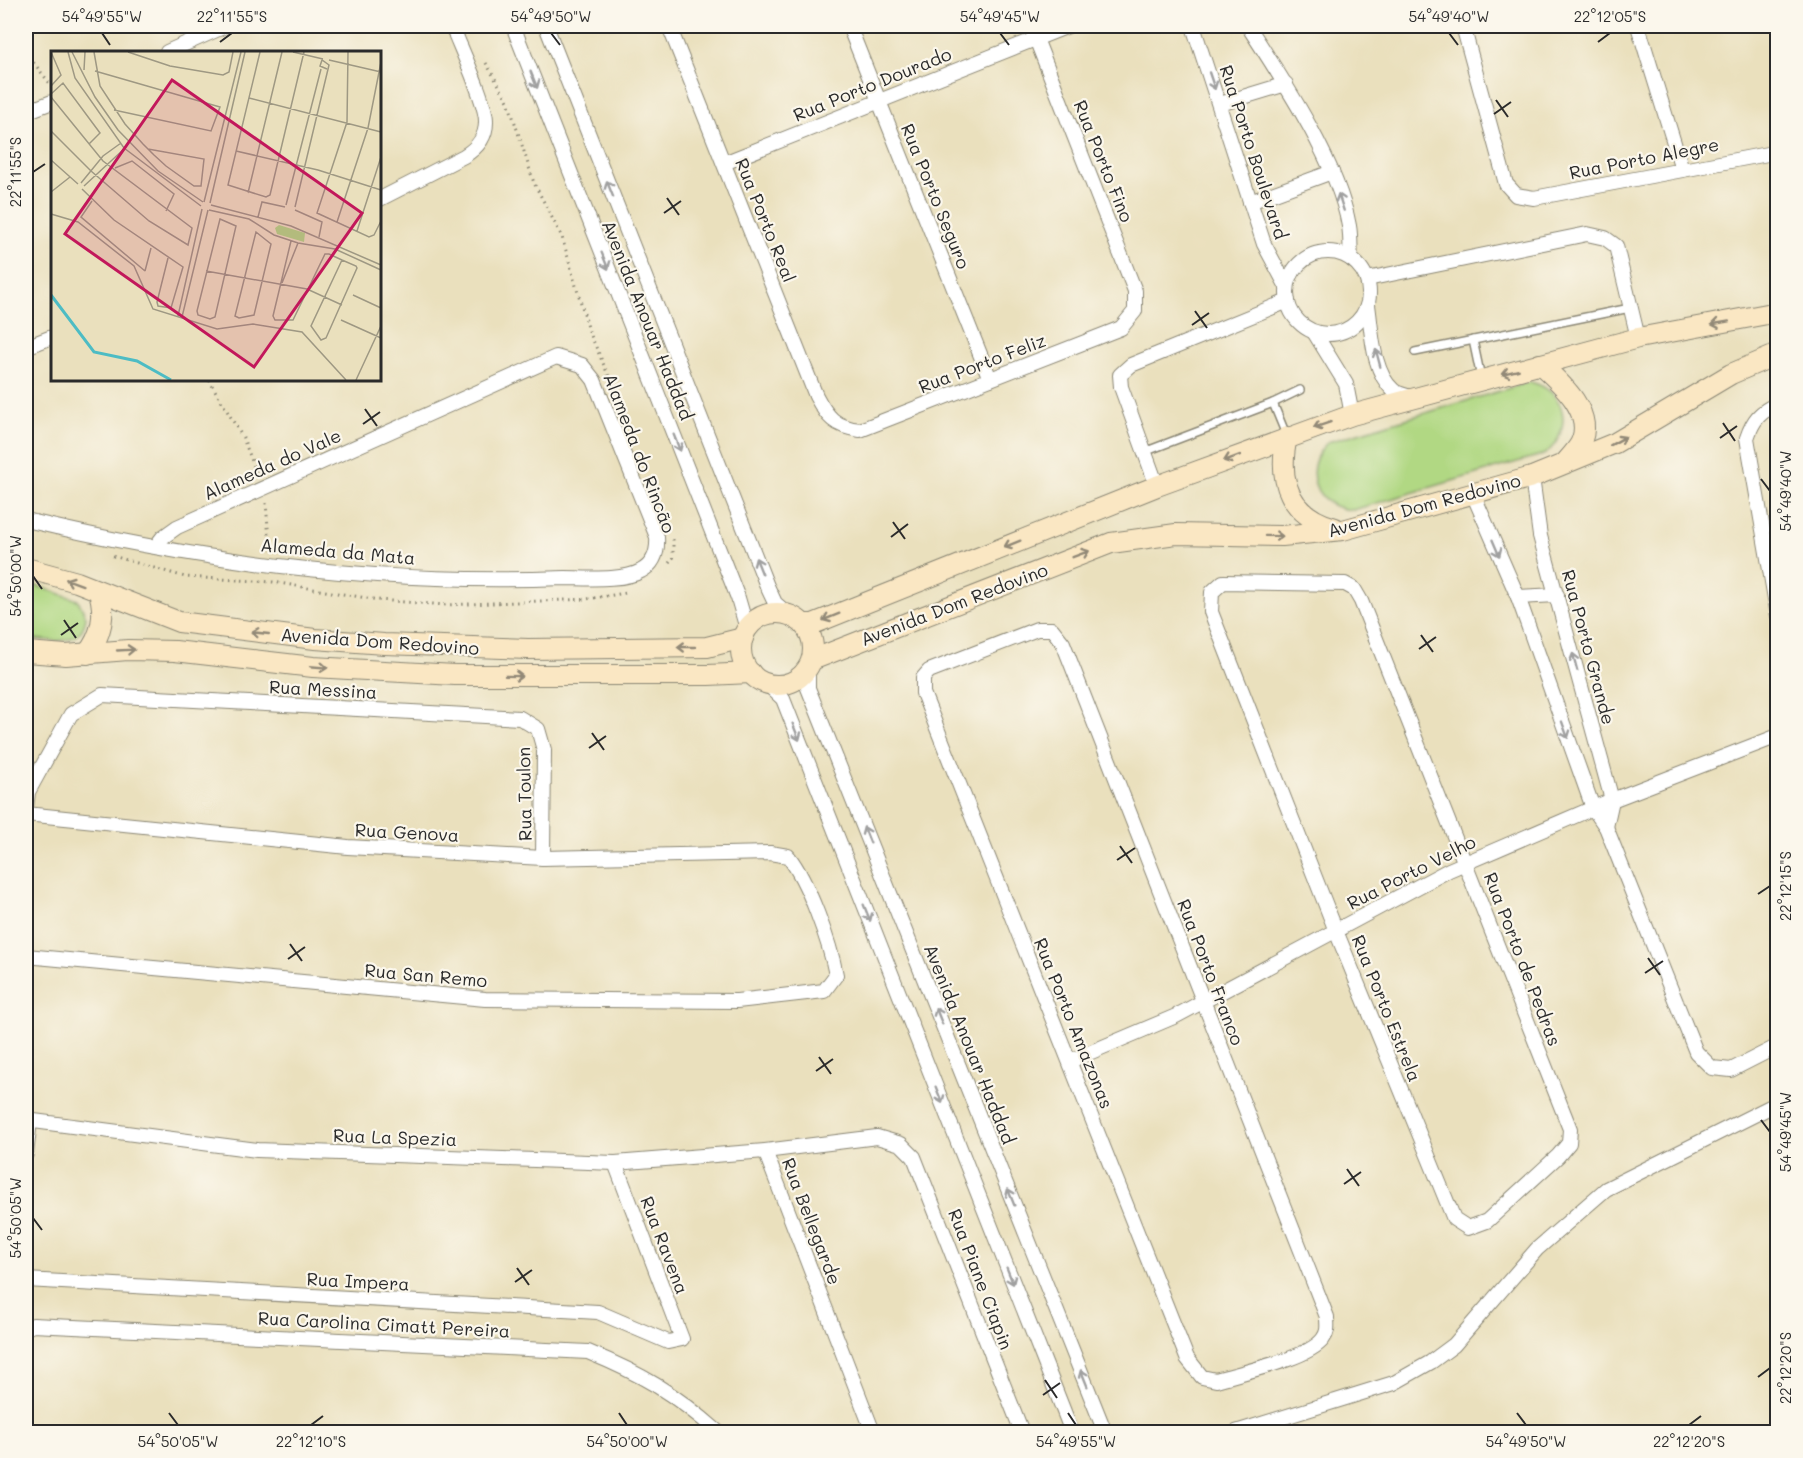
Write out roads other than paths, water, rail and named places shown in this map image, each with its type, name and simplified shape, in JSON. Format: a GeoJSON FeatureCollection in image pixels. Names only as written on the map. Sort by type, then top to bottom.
{"type":"FeatureCollection","features":[{"type":"Feature","properties":{"kind":"street"},"geometry":{"type":"LineString","coordinates":[[168,51],[225,26]]}},
{"type":"Feature","properties":{"kind":"street"},"geometry":{"type":"LineString","coordinates":[[381,198],[464,156],[472,151],[483,136],[486,115],[452,26]]}},
{"type":"Feature","properties":{"kind":"street","name":"Avenida Anouar Haddad"},"geometry":{"type":"LineString","coordinates":[[513,26],[738,598],[745,633]]}},
{"type":"Feature","properties":{"kind":"street","name":"Avenida Anouar Haddad"},"geometry":{"type":"LineString","coordinates":[[546,26],[767,586],[775,603],[796,619]]}},
{"type":"Feature","properties":{"kind":"street","name":"Rua Porto Real"},"geometry":{"type":"LineString","coordinates":[[669,26],[816,396],[826,416],[836,424]]}},
{"type":"Feature","properties":{"kind":"street","name":"Rua Porto Seguro"},"geometry":{"type":"LineString","coordinates":[[849,26],[990,379]]}},
{"type":"Feature","properties":{"kind":"street","name":"Rua Porto Dourado"},"geometry":{"type":"LineString","coordinates":[[724,164],[878,101],[1033,32],[1068,26]]}},
{"type":"Feature","properties":{"kind":"street","name":"Rua Porto Boulevard"},"geometry":{"type":"LineString","coordinates":[[1193,26],[1264,244],[1287,294]]}},
{"type":"Feature","properties":{"kind":"street"},"geometry":{"type":"LineString","coordinates":[[1248,26],[1286,84],[1332,172],[1349,226],[1351,259]]}},
{"type":"Feature","properties":{"kind":"street","name":"Rua Porto Alegre"},"geometry":{"type":"LineString","coordinates":[[1463,26],[1506,184],[1516,195],[1534,198],[1682,168],[1778,152]]}},
{"type":"Feature","properties":{"kind":"street"},"geometry":{"type":"LineString","coordinates":[[1638,26],[1682,168]]}},
{"type":"Feature","properties":{"kind":"street","name":"Rua Porto Fino"},"geometry":{"type":"LineString","coordinates":[[1033,32],[1136,291],[1135,311]]}},
{"type":"Feature","properties":{"kind":"street"},"geometry":{"type":"LineString","coordinates":[[1220,104],[1286,84]]}},
{"type":"Feature","properties":{"kind":"street"},"geometry":{"type":"LineString","coordinates":[[26,112],[51,102]]}},
{"type":"Feature","properties":{"kind":"street"},"geometry":{"type":"LineString","coordinates":[[1250,202],[1332,172]]}},
{"type":"Feature","properties":{"kind":"street"},"geometry":{"type":"LineString","coordinates":[[1367,279],[1587,234],[1605,238],[1616,246],[1638,338]]}},
{"type":"Feature","properties":{"kind":"street"},"geometry":{"type":"LineString","coordinates":[[1368,305],[1353,326],[1342,332],[1327,335],[1314,332],[1301,325],[1292,314],[1287,294],[1292,273],[1301,262],[1313,255],[1339,254],[1351,259],[1367,279],[1368,305],[1382,375],[1393,391],[1410,397]]}},
{"type":"Feature","properties":{"kind":"street"},"geometry":{"type":"LineString","coordinates":[[1157,486],[1121,387],[1120,375],[1131,365],[1287,294]]}},
{"type":"Feature","properties":{"kind":"street","name":"Rua Porto Feliz"},"geometry":{"type":"LineString","coordinates":[[836,424],[860,430],[1121,328],[1135,311]]}},
{"type":"Feature","properties":{"kind":"street","name":"Avenida Dom Redovino"},"geometry":{"type":"LineString","coordinates":[[26,568],[55,575],[179,622],[384,644],[528,649],[707,647],[745,633],[761,617],[779,613],[813,624],[1157,486],[1352,415],[1410,397],[1638,338],[1778,312]]}},
{"type":"Feature","properties":{"kind":"street"},"geometry":{"type":"LineString","coordinates":[[1314,332],[1346,384],[1352,415]]}},
{"type":"Feature","properties":{"kind":"street"},"geometry":{"type":"LineString","coordinates":[[26,347],[51,337]]}},
{"type":"Feature","properties":{"kind":"street","name":"Avenida Dom Redovino"},"geometry":{"type":"LineString","coordinates":[[26,652],[87,654],[128,650],[175,651],[313,667],[455,675],[708,675],[758,678],[785,684],[801,675],[810,664],[1111,543],[1176,534],[1282,536],[1343,530],[1532,477],[1614,443],[1731,374],[1778,354]]}},
{"type":"Feature","properties":{"kind":"street","name":"Alameda do Vale"},"geometry":{"type":"LineString","coordinates":[[156,546],[163,537],[177,527],[273,483],[556,357],[573,360]]}},
{"type":"Feature","properties":{"kind":"street","name":"Alameda do Rincão"},"geometry":{"type":"LineString","coordinates":[[573,360],[589,371],[594,380],[657,537],[656,552],[649,565]]}},
{"type":"Feature","properties":{"kind":"street"},"geometry":{"type":"LineString","coordinates":[[1540,364],[1568,389],[1582,419],[1581,443],[1563,465]]}},
{"type":"Feature","properties":{"kind":"street"},"geometry":{"type":"LineString","coordinates":[[1778,404],[1765,409],[1753,421],[1748,438],[1778,616]]}},
{"type":"Feature","properties":{"kind":"street"},"geometry":{"type":"LineString","coordinates":[[1287,437],[1283,454],[1286,482],[1295,502],[1306,518],[1343,530]]}},
{"type":"Feature","properties":{"kind":"street","name":"Rua Porto Grande"},"geometry":{"type":"LineString","coordinates":[[1532,477],[1540,536],[1612,800],[1606,827]]}},
{"type":"Feature","properties":{"kind":"street"},"geometry":{"type":"LineString","coordinates":[[1473,494],[1518,597],[1593,808],[1606,827],[1696,1052],[1712,1068],[1731,1070],[1778,1046]]}},
{"type":"Feature","properties":{"kind":"street","name":"Alameda da Mata"},"geometry":{"type":"LineString","coordinates":[[26,520],[156,546],[283,565],[440,578],[614,577],[635,574],[649,565]]}},
{"type":"Feature","properties":{"kind":"street","name":"Rua Porto de Pedras"},"geometry":{"type":"LineString","coordinates":[[1212,592],[1223,582],[1345,584],[1354,589],[1361,601],[1570,1129],[1569,1143],[1487,1221],[1468,1228]]}},
{"type":"Feature","properties":{"kind":"street"},"geometry":{"type":"LineString","coordinates":[[87,654],[97,639],[103,621],[99,592]]}},
{"type":"Feature","properties":{"kind":"street","name":"Rua Porto Estrela"},"geometry":{"type":"LineString","coordinates":[[1212,592],[1211,612],[1336,931],[1454,1218],[1468,1228]]}},
{"type":"Feature","properties":{"kind":"street"},"geometry":{"type":"LineString","coordinates":[[1518,597],[1557,595]]}},
{"type":"Feature","properties":{"kind":"street"},"geometry":{"type":"LineString","coordinates":[[796,619],[813,641],[810,664]]}},
{"type":"Feature","properties":{"kind":"street","name":"Rua Porto Franco"},"geometry":{"type":"LineString","coordinates":[[923,678],[928,671],[1037,629],[1052,629],[1062,643],[1327,1317],[1328,1332],[1322,1341],[1304,1352],[1216,1380],[1202,1377]]}},
{"type":"Feature","properties":{"kind":"street"},"geometry":{"type":"LineString","coordinates":[[745,633],[742,656],[758,678],[783,699],[1072,1432]]}},
{"type":"Feature","properties":{"kind":"street","name":"Avenida Anouar Haddad"},"geometry":{"type":"LineString","coordinates":[[810,664],[808,688],[1105,1432]]}},
{"type":"Feature","properties":{"kind":"street","name":"Rua Porto Amazonas"},"geometry":{"type":"LineString","coordinates":[[923,678],[923,693],[1187,1358],[1202,1377]]}},
{"type":"Feature","properties":{"kind":"street","name":"Rua Messina"},"geometry":{"type":"LineString","coordinates":[[26,808],[28,792],[71,714],[102,695],[520,718],[538,729]]}},
{"type":"Feature","properties":{"kind":"street","name":"Rua Toulon"},"geometry":{"type":"LineString","coordinates":[[538,729],[544,750],[543,858]]}},
{"type":"Feature","properties":{"kind":"street","name":"Rua Porto Velho"},"geometry":{"type":"LineString","coordinates":[[1070,1061],[1203,1002],[1466,863],[1612,800],[1778,736]]}},
{"type":"Feature","properties":{"kind":"street","name":"Rua Genova"},"geometry":{"type":"LineString","coordinates":[[26,814],[348,847],[543,858],[770,853],[788,856],[799,869],[833,958],[836,975],[824,991]]}},
{"type":"Feature","properties":{"kind":"street","name":"Rua San Remo"},"geometry":{"type":"LineString","coordinates":[[26,956],[484,999],[737,1001],[824,991]]}},
{"type":"Feature","properties":{"kind":"street"},"geometry":{"type":"LineString","coordinates":[[1236,1432],[1394,1383],[1431,1362],[1454,1345],[1536,1249],[1575,1212],[1606,1189],[1778,1103]]}},
{"type":"Feature","properties":{"kind":"street"},"geometry":{"type":"LineString","coordinates":[[26,1154],[28,1121]]}},
{"type":"Feature","properties":{"kind":"street","name":"Rua La Spezia"},"geometry":{"type":"LineString","coordinates":[[28,1121],[257,1150],[615,1163],[765,1150]]}},
{"type":"Feature","properties":{"kind":"street","name":"Rua Bellegarde"},"geometry":{"type":"LineString","coordinates":[[873,1432],[765,1150],[877,1137],[901,1144]]}},
{"type":"Feature","properties":{"kind":"street","name":"Rua Piane Ciapin"},"geometry":{"type":"LineString","coordinates":[[901,1144],[914,1158],[1022,1432]]}},
{"type":"Feature","properties":{"kind":"street","name":"Rua Ravena"},"geometry":{"type":"LineString","coordinates":[[615,1163],[682,1339]]}},
{"type":"Feature","properties":{"kind":"street","name":"Rua Impera"},"geometry":{"type":"LineString","coordinates":[[26,1280],[598,1312],[668,1342],[682,1339]]}},
{"type":"Feature","properties":{"kind":"street","name":"Rua Carolina Cimatt Pereira"},"geometry":{"type":"LineString","coordinates":[[26,1328],[44,1326],[588,1352],[631,1370],[683,1401],[718,1432]]}},
{"type":"Feature","properties":{"kind":"lane"},"geometry":{"type":"LineString","coordinates":[[1415,352],[1630,308]]}},
{"type":"Feature","properties":{"kind":"lane"},"geometry":{"type":"LineString","coordinates":[[1473,340],[1482,379]]}},
{"type":"Feature","properties":{"kind":"lane"},"geometry":{"type":"LineString","coordinates":[[1144,452],[1273,403],[1300,390]]}},
{"type":"Feature","properties":{"kind":"lane"},"geometry":{"type":"LineString","coordinates":[[1273,403],[1287,437]]}}]}
